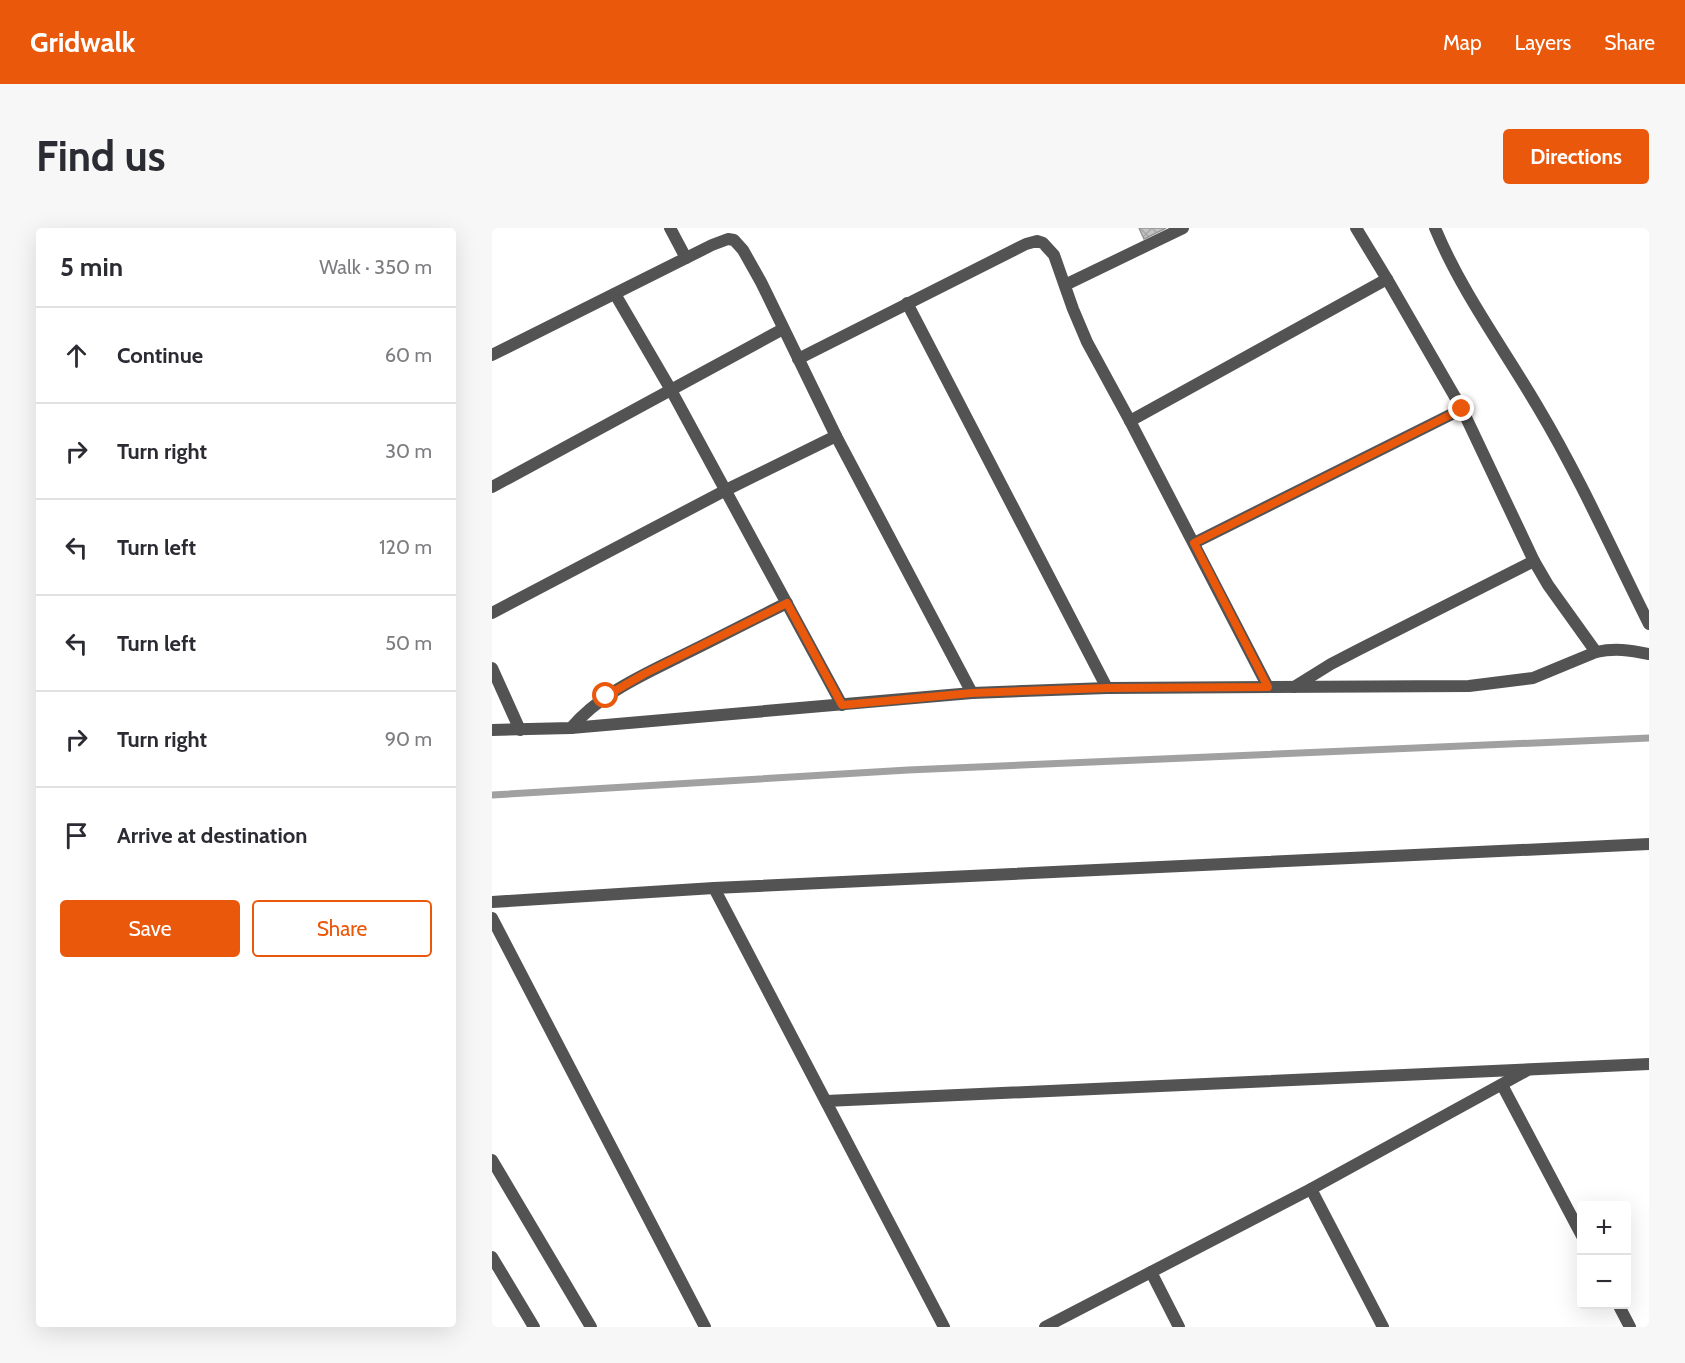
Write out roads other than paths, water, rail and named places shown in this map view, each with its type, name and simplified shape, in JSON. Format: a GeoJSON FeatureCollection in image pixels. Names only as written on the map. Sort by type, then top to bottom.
{"type":"FeatureCollection","features":[{"type":"Feature","properties":{"kind":"street"},"geometry":{"type":"LineString","coordinates":[[670,228],[686,258]]}},
{"type":"Feature","properties":{"kind":"street"},"geometry":{"type":"LineString","coordinates":[[1065,285],[1183,228]]}},
{"type":"Feature","properties":{"kind":"street"},"geometry":{"type":"LineString","coordinates":[[1356,228],[1462,409],[1534,561],[1548,585],[1596,652]]}},
{"type":"Feature","properties":{"kind":"street"},"geometry":{"type":"LineString","coordinates":[[1435,228],[1459,278],[1540,410],[1570,465],[1644,602],[1649,624]]}},
{"type":"Feature","properties":{"kind":"street"},"geometry":{"type":"LineString","coordinates":[[492,355],[721,241],[734,240],[743,250],[761,282],[836,436],[972,693]]}},
{"type":"Feature","properties":{"kind":"street"},"geometry":{"type":"LineString","coordinates":[[798,359],[1026,244],[1036,241],[1043,243],[1054,255],[1079,326],[1268,687]]}},
{"type":"Feature","properties":{"kind":"street"},"geometry":{"type":"LineString","coordinates":[[1130,421],[1387,279]]}},
{"type":"Feature","properties":{"kind":"street"},"geometry":{"type":"LineString","coordinates":[[615,294],[671,390],[842,705]]}},
{"type":"Feature","properties":{"kind":"street"},"geometry":{"type":"LineString","coordinates":[[907,303],[1107,688]]}},
{"type":"Feature","properties":{"kind":"street"},"geometry":{"type":"LineString","coordinates":[[492,487],[783,329]]}},
{"type":"Feature","properties":{"kind":"street"},"geometry":{"type":"LineString","coordinates":[[1194,543],[1462,409]]}},
{"type":"Feature","properties":{"kind":"street"},"geometry":{"type":"LineString","coordinates":[[492,613],[726,490],[836,436]]}},
{"type":"Feature","properties":{"kind":"street"},"geometry":{"type":"LineString","coordinates":[[1294,687],[1340,659],[1534,561]]}},
{"type":"Feature","properties":{"kind":"street"},"geometry":{"type":"LineString","coordinates":[[571,728],[606,696],[644,674],[787,603]]}},
{"type":"Feature","properties":{"kind":"street"},"geometry":{"type":"LineString","coordinates":[[492,730],[571,728],[972,693],[1107,688],[1469,686],[1533,678],[1596,652],[1620,649],[1649,654]]}},
{"type":"Feature","properties":{"kind":"street"},"geometry":{"type":"LineString","coordinates":[[492,668],[520,730]]}},
{"type":"Feature","properties":{"kind":"street"},"geometry":{"type":"LineString","coordinates":[[492,902],[714,888],[1649,844]]}},
{"type":"Feature","properties":{"kind":"street"},"geometry":{"type":"LineString","coordinates":[[714,888],[944,1327]]}},
{"type":"Feature","properties":{"kind":"street"},"geometry":{"type":"LineString","coordinates":[[492,918],[705,1327]]}},
{"type":"Feature","properties":{"kind":"street"},"geometry":{"type":"LineString","coordinates":[[826,1101],[1649,1065]]}},
{"type":"Feature","properties":{"kind":"street"},"geometry":{"type":"LineString","coordinates":[[1045,1327],[1311,1189],[1530,1070]]}},
{"type":"Feature","properties":{"kind":"street"},"geometry":{"type":"LineString","coordinates":[[1502,1085],[1577,1228]]}},
{"type":"Feature","properties":{"kind":"street"},"geometry":{"type":"LineString","coordinates":[[492,1160],[591,1327]]}},
{"type":"Feature","properties":{"kind":"street"},"geometry":{"type":"LineString","coordinates":[[1311,1189],[1383,1327]]}},
{"type":"Feature","properties":{"kind":"street"},"geometry":{"type":"LineString","coordinates":[[492,1257],[534,1327]]}},
{"type":"Feature","properties":{"kind":"street"},"geometry":{"type":"LineString","coordinates":[[1151,1272],[1179,1327]]}},
{"type":"Feature","properties":{"kind":"street"},"geometry":{"type":"LineString","coordinates":[[1620,1309],[1630,1327]]}},
{"type":"Feature","properties":{"kind":"waterway"},"geometry":{"type":"LineString","coordinates":[[492,795],[908,770],[1649,738]]}}]}
